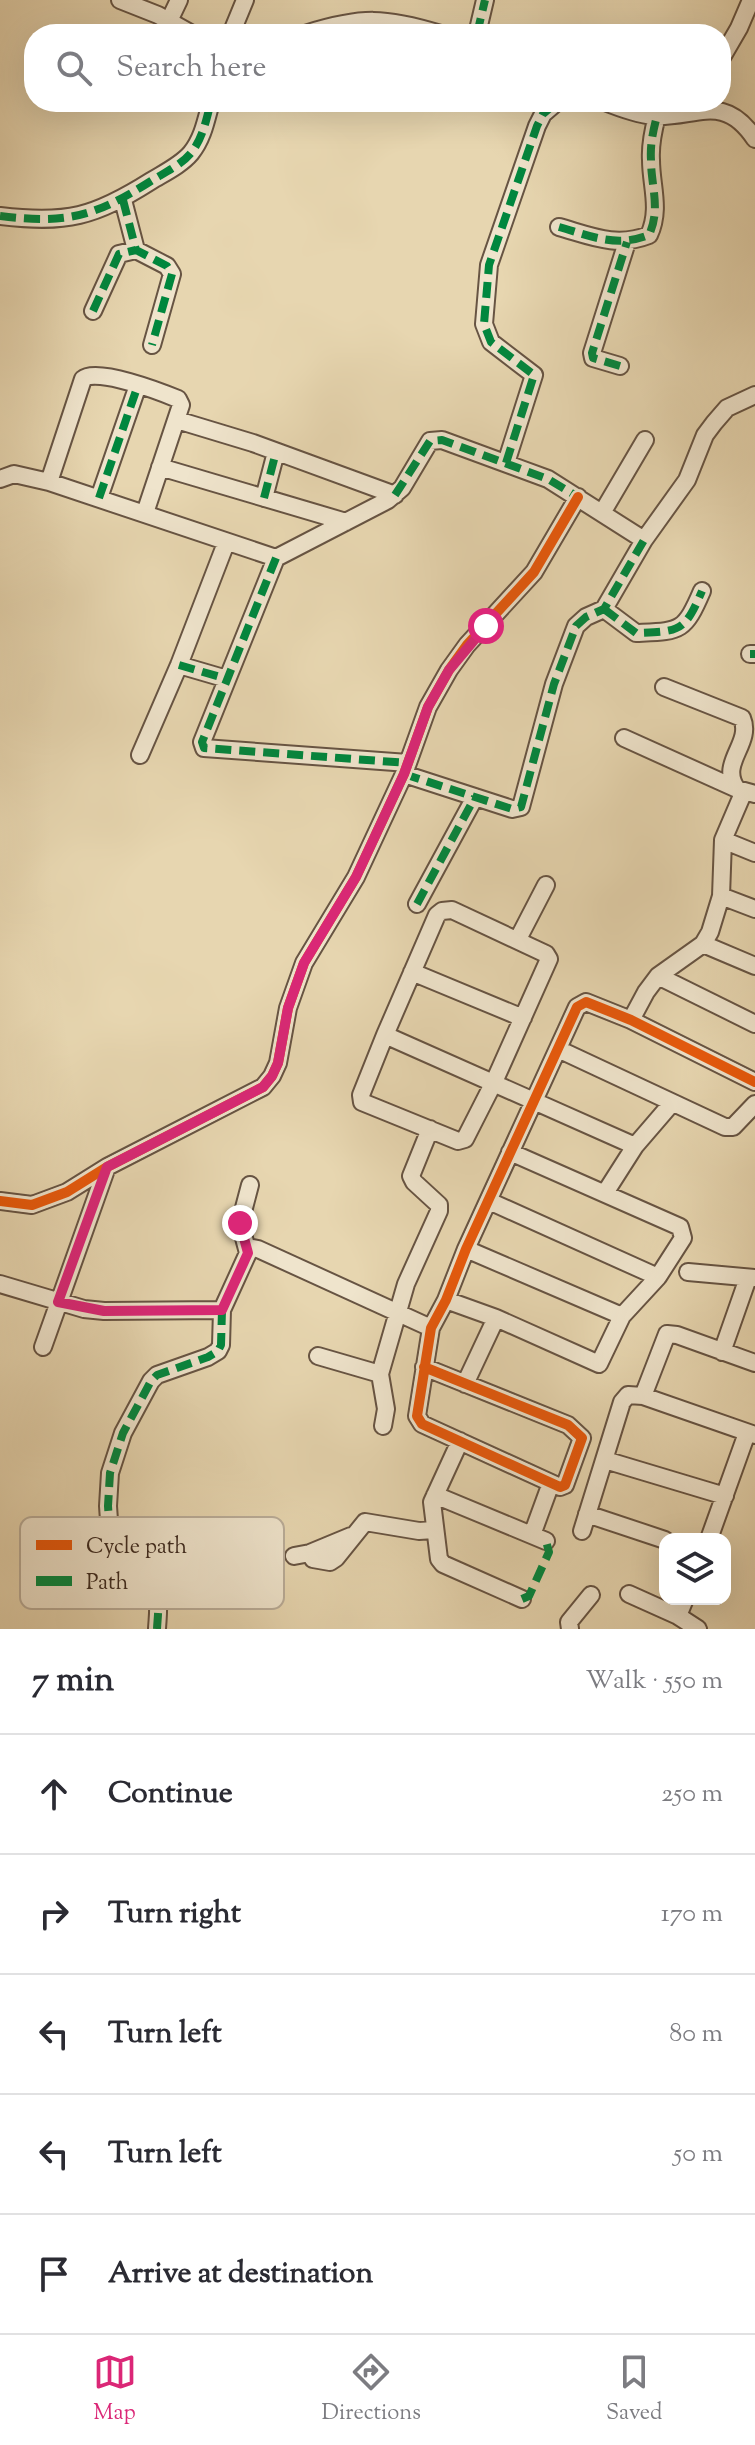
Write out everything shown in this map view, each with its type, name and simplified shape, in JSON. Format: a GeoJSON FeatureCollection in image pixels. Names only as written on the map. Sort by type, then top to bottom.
{"type":"FeatureCollection","features":[{"type":"Feature","properties":{"kind":"street"},"geometry":{"type":"LineString","coordinates":[[169,21],[179,0]]}},
{"type":"Feature","properties":{"kind":"street"},"geometry":{"type":"LineString","coordinates":[[235,24],[245,0]]}},
{"type":"Feature","properties":{"kind":"street"},"geometry":{"type":"LineString","coordinates":[[479,24],[485,0]]}},
{"type":"Feature","properties":{"kind":"street"},"geometry":{"type":"LineString","coordinates":[[731,39],[751,0]]}},
{"type":"Feature","properties":{"kind":"street"},"geometry":{"type":"LineString","coordinates":[[127,1],[174,24]]}},
{"type":"Feature","properties":{"kind":"street"},"geometry":{"type":"LineString","coordinates":[[337,24],[379,19],[400,24]]}},
{"type":"Feature","properties":{"kind":"street"},"geometry":{"type":"LineString","coordinates":[[0,216],[69,219],[123,200],[188,157],[202,134],[208,112]]}},
{"type":"Feature","properties":{"kind":"street"},"geometry":{"type":"LineString","coordinates":[[506,463],[534,375],[491,342],[484,330],[489,265],[537,126],[545,112]]}},
{"type":"Feature","properties":{"kind":"street"},"geometry":{"type":"LineString","coordinates":[[633,112],[657,116],[669,112]]}},
{"type":"Feature","properties":{"kind":"street"},"geometry":{"type":"LineString","coordinates":[[712,112],[732,116],[755,139]]}},
{"type":"Feature","properties":{"kind":"street"},"geometry":{"type":"LineString","coordinates":[[559,227],[616,242],[649,235],[656,201],[651,139],[657,116]]}},
{"type":"Feature","properties":{"kind":"street"},"geometry":{"type":"LineString","coordinates":[[123,200],[136,250]]}},
{"type":"Feature","properties":{"kind":"street"},"geometry":{"type":"LineString","coordinates":[[620,366],[593,358],[592,353],[627,242]]}},
{"type":"Feature","properties":{"kind":"street"},"geometry":{"type":"LineString","coordinates":[[93,311],[119,254],[136,250],[167,266],[173,279],[152,345]]}},
{"type":"Feature","properties":{"kind":"street"},"geometry":{"type":"LineString","coordinates":[[49,482],[86,375],[95,374],[138,385],[178,399],[181,405],[145,513]]}},
{"type":"Feature","properties":{"kind":"street"},"geometry":{"type":"LineString","coordinates":[[99,498],[138,385]]}},
{"type":"Feature","properties":{"kind":"street"},"geometry":{"type":"LineString","coordinates":[[644,540],[548,479],[430,441],[395,495],[276,558],[202,742],[207,750],[406,769],[475,797],[512,809],[521,807],[554,684],[576,626],[586,617],[604,609],[644,540],[687,480],[705,435],[714,423],[727,408],[755,395]]}},
{"type":"Feature","properties":{"kind":"street"},"geometry":{"type":"LineString","coordinates":[[177,420],[395,495]]}},
{"type":"Feature","properties":{"kind":"street"},"geometry":{"type":"LineString","coordinates":[[602,513],[645,440]]}},
{"type":"Feature","properties":{"kind":"street"},"geometry":{"type":"LineString","coordinates":[[264,498],[276,452]]}},
{"type":"Feature","properties":{"kind":"street"},"geometry":{"type":"LineString","coordinates":[[160,467],[346,522]]}},
{"type":"Feature","properties":{"kind":"street"},"geometry":{"type":"LineString","coordinates":[[0,479],[14,474],[49,482],[276,558]]}},
{"type":"Feature","properties":{"kind":"street"},"geometry":{"type":"LineString","coordinates":[[0,1201],[32,1205],[67,1192],[107,1167],[263,1087],[278,1063],[288,1008],[304,963],[356,877],[406,769],[428,707],[467,645],[534,572],[578,497]]}},
{"type":"Feature","properties":{"kind":"street"},"geometry":{"type":"LineString","coordinates":[[140,755],[226,543]]}},
{"type":"Feature","properties":{"kind":"street"},"geometry":{"type":"LineString","coordinates":[[604,609],[636,633],[665,632],[682,627],[702,591]]}},
{"type":"Feature","properties":{"kind":"street"},"geometry":{"type":"LineString","coordinates":[[179,665],[227,679]]}},
{"type":"Feature","properties":{"kind":"street"},"geometry":{"type":"LineString","coordinates":[[664,687],[742,718],[745,733],[730,768],[732,783],[745,791]]}},
{"type":"Feature","properties":{"kind":"street"},"geometry":{"type":"LineString","coordinates":[[624,738],[745,791]]}},
{"type":"Feature","properties":{"kind":"street"},"geometry":{"type":"LineString","coordinates":[[631,1020],[658,976],[703,944],[717,915],[721,896],[723,840],[745,791]]}},
{"type":"Feature","properties":{"kind":"street"},"geometry":{"type":"LineString","coordinates":[[417,904],[475,797]]}},
{"type":"Feature","properties":{"kind":"street"},"geometry":{"type":"LineString","coordinates":[[723,840],[755,853]]}},
{"type":"Feature","properties":{"kind":"street"},"geometry":{"type":"LineString","coordinates":[[518,939],[546,885]]}},
{"type":"Feature","properties":{"kind":"street"},"geometry":{"type":"LineString","coordinates":[[721,896],[755,909]]}},
{"type":"Feature","properties":{"kind":"street"},"geometry":{"type":"LineString","coordinates":[[412,1319],[446,1300],[510,1152],[514,1093],[523,1018],[549,959],[546,954],[518,939],[452,910],[442,911],[437,915],[385,1035],[361,1095],[362,1102],[458,1141],[465,1139],[514,1093],[558,1049],[577,1007],[582,1003],[631,1020],[755,1082]]}},
{"type":"Feature","properties":{"kind":"street"},"geometry":{"type":"LineString","coordinates":[[703,944],[755,966]]}},
{"type":"Feature","properties":{"kind":"street"},"geometry":{"type":"LineString","coordinates":[[412,972],[523,1018]]}},
{"type":"Feature","properties":{"kind":"street"},"geometry":{"type":"LineString","coordinates":[[658,976],[755,1024]]}},
{"type":"Feature","properties":{"kind":"street"},"geometry":{"type":"LineString","coordinates":[[385,1035],[635,1146]]}},
{"type":"Feature","properties":{"kind":"street"},"geometry":{"type":"LineString","coordinates":[[558,1049],[729,1127],[737,1124],[755,1104]]}},
{"type":"Feature","properties":{"kind":"street"},"geometry":{"type":"LineString","coordinates":[[605,1193],[635,1146],[672,1103]]}},
{"type":"Feature","properties":{"kind":"street"},"geometry":{"type":"LineString","coordinates":[[383,1426],[386,1409],[380,1374],[412,1319],[439,1211],[439,1205],[411,1176],[430,1129]]}},
{"type":"Feature","properties":{"kind":"street"},"geometry":{"type":"LineString","coordinates":[[446,1300],[496,1318],[599,1364],[622,1316],[658,1277],[683,1238],[682,1230],[510,1152]]}},
{"type":"Feature","properties":{"kind":"street"},"geometry":{"type":"LineString","coordinates":[[43,1347],[107,1167]]}},
{"type":"Feature","properties":{"kind":"street"},"geometry":{"type":"LineString","coordinates":[[248,1253],[240,1223],[250,1185]]}},
{"type":"Feature","properties":{"kind":"street"},"geometry":{"type":"LineString","coordinates":[[489,1201],[658,1277]]}},
{"type":"Feature","properties":{"kind":"street"},"geometry":{"type":"LineString","coordinates":[[109,1517],[110,1473],[123,1433],[151,1381],[163,1372],[218,1351],[221,1345],[222,1310],[253,1248],[412,1319]]}},
{"type":"Feature","properties":{"kind":"street"},"geometry":{"type":"LineString","coordinates":[[466,1249],[622,1316]]}},
{"type":"Feature","properties":{"kind":"street"},"geometry":{"type":"LineString","coordinates":[[688,1272],[752,1278],[722,1352]]}},
{"type":"Feature","properties":{"kind":"street"},"geometry":{"type":"LineString","coordinates":[[0,1284],[58,1302],[104,1311],[222,1310]]}},
{"type":"Feature","properties":{"kind":"street"},"geometry":{"type":"LineString","coordinates":[[465,1384],[496,1318]]}},
{"type":"Feature","properties":{"kind":"street"},"geometry":{"type":"LineString","coordinates":[[412,1319],[424,1367],[416,1411],[418,1420],[560,1487],[567,1483],[582,1438],[578,1432],[568,1425],[424,1367]]}},
{"type":"Feature","properties":{"kind":"street"},"geometry":{"type":"LineString","coordinates":[[643,1396],[667,1334],[755,1363]]}},
{"type":"Feature","properties":{"kind":"street"},"geometry":{"type":"LineString","coordinates":[[318,1356],[380,1374]]}},
{"type":"Feature","properties":{"kind":"street"},"geometry":{"type":"LineString","coordinates":[[659,1539],[584,1523],[622,1402],[628,1395],[643,1396],[751,1434],[711,1533]]}},
{"type":"Feature","properties":{"kind":"street"},"geometry":{"type":"LineString","coordinates":[[460,1441],[435,1495],[427,1530],[441,1562],[522,1599]]}},
{"type":"Feature","properties":{"kind":"street"},"geometry":{"type":"LineString","coordinates":[[605,1460],[725,1496]]}},
{"type":"Feature","properties":{"kind":"street"},"geometry":{"type":"LineString","coordinates":[[435,1495],[539,1538],[551,1483]]}},
{"type":"Feature","properties":{"kind":"street"},"geometry":{"type":"LineString","coordinates":[[302,1555],[352,1536],[365,1522],[370,1521],[427,1530]]}},
{"type":"Feature","properties":{"kind":"street"},"geometry":{"type":"LineString","coordinates":[[629,1594],[678,1616],[698,1629]]}},
{"type":"Feature","properties":{"kind":"street"},"geometry":{"type":"LineString","coordinates":[[570,1629],[569,1622],[591,1595]]}},
{"type":"Feature","properties":{"kind":"street"},"geometry":{"type":"LineString","coordinates":[[678,1616],[683,1605]]}},
{"type":"Feature","properties":{"kind":"street"},"geometry":{"type":"LineString","coordinates":[[157,1629],[158,1609]]}},
{"type":"Feature","properties":{"kind":"marked path"},"geometry":{"type":"LineString","coordinates":[[479,24],[485,0]]}},
{"type":"Feature","properties":{"kind":"marked path"},"geometry":{"type":"LineString","coordinates":[[0,216],[62,218],[113,203],[177,165],[191,153],[208,112]]}},
{"type":"Feature","properties":{"kind":"marked path"},"geometry":{"type":"LineString","coordinates":[[506,463],[534,375],[491,342],[484,324],[489,265],[537,126],[545,112]]}},
{"type":"Feature","properties":{"kind":"marked path"},"geometry":{"type":"LineString","coordinates":[[559,227],[614,241],[649,235],[654,216],[651,154],[657,116]]}},
{"type":"Feature","properties":{"kind":"marked path"},"geometry":{"type":"LineString","coordinates":[[123,200],[136,250],[167,266],[172,274],[152,345]]}},
{"type":"Feature","properties":{"kind":"marked path"},"geometry":{"type":"LineString","coordinates":[[620,366],[593,358],[592,353],[627,242]]}},
{"type":"Feature","properties":{"kind":"marked path"},"geometry":{"type":"LineString","coordinates":[[93,311],[119,254],[136,250]]}},
{"type":"Feature","properties":{"kind":"marked path"},"geometry":{"type":"LineString","coordinates":[[99,498],[138,385]]}},
{"type":"Feature","properties":{"kind":"marked path"},"geometry":{"type":"LineString","coordinates":[[395,495],[430,441],[442,440],[548,479],[578,497],[575,502]]}},
{"type":"Feature","properties":{"kind":"marked path"},"geometry":{"type":"LineString","coordinates":[[264,498],[276,452]]}},
{"type":"Feature","properties":{"kind":"marked path"},"geometry":{"type":"LineString","coordinates":[[404,774],[512,809],[521,807],[554,684],[576,626],[586,617],[604,609],[644,540]]}},
{"type":"Feature","properties":{"kind":"marked path"},"geometry":{"type":"LineString","coordinates":[[276,558],[202,742],[204,748],[408,763]]}},
{"type":"Feature","properties":{"kind":"marked path"},"geometry":{"type":"LineString","coordinates":[[604,609],[636,633],[662,632],[685,622],[702,591]]}},
{"type":"Feature","properties":{"kind":"marked path"},"geometry":{"type":"LineString","coordinates":[[750,654],[755,654]]}},
{"type":"Feature","properties":{"kind":"marked path"},"geometry":{"type":"LineString","coordinates":[[179,665],[227,679]]}},
{"type":"Feature","properties":{"kind":"marked path"},"geometry":{"type":"LineString","coordinates":[[417,904],[475,797]]}},
{"type":"Feature","properties":{"kind":"marked path"},"geometry":{"type":"LineString","coordinates":[[109,1517],[110,1473],[123,1433],[151,1381],[157,1375],[218,1351],[221,1345],[222,1310]]}},
{"type":"Feature","properties":{"kind":"marked path"},"geometry":{"type":"LineString","coordinates":[[522,1599],[529,1596],[549,1552],[546,1541]]}},
{"type":"Feature","properties":{"kind":"marked path"},"geometry":{"type":"LineString","coordinates":[[157,1629],[158,1609]]}},
{"type":"Feature","properties":{"kind":"cycle path"},"geometry":{"type":"LineString","coordinates":[[0,1201],[32,1205],[67,1192],[107,1167],[263,1087],[278,1063],[288,1008],[304,963],[356,877],[404,774],[428,707],[467,645],[534,572],[578,497]]}},
{"type":"Feature","properties":{"kind":"cycle path"},"geometry":{"type":"LineString","coordinates":[[424,1367],[568,1425],[582,1438],[565,1485],[560,1487],[422,1424],[417,1416],[431,1328],[577,1007],[586,1002],[631,1020],[755,1082]]}},
{"type":"Feature","properties":{"kind":"route"},"geometry":{"type":"LineString","coordinates":[[240,1223],[248,1253],[222,1310],[104,1311],[58,1302],[107,1167],[263,1087],[272,1076],[278,1063],[288,1008],[304,963],[356,877],[404,774],[428,707],[449,670],[486,626]]}}]}
